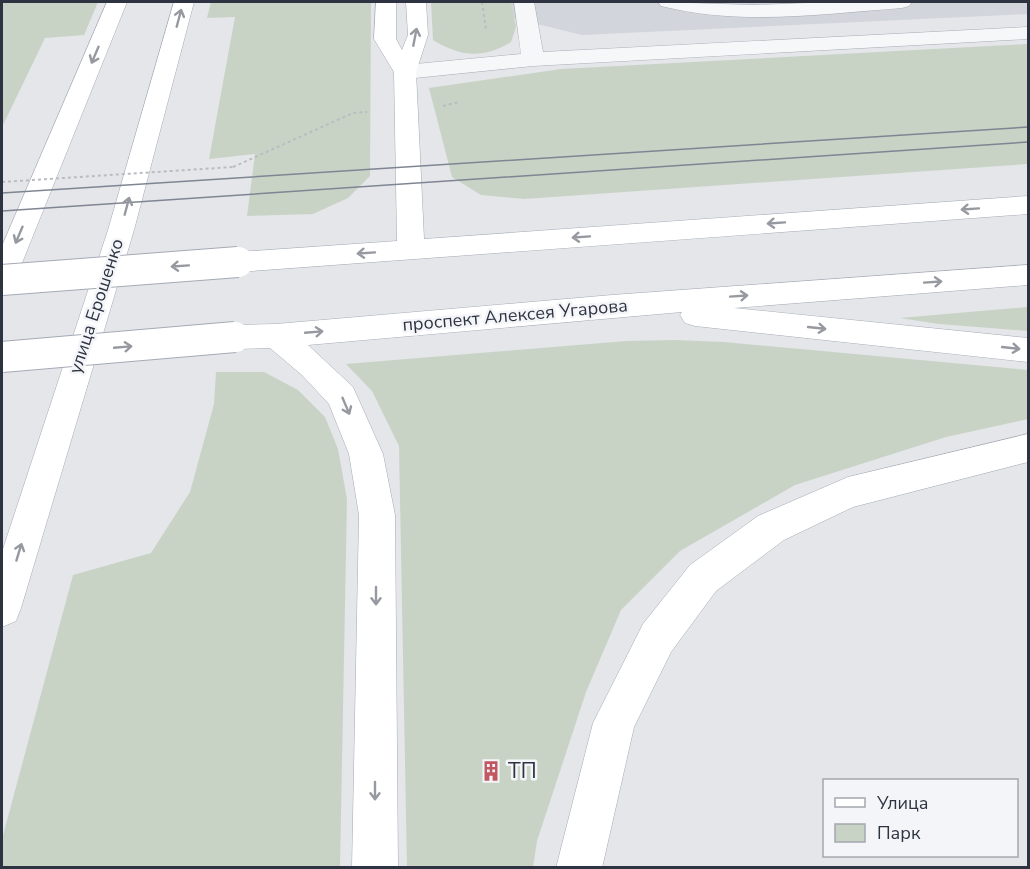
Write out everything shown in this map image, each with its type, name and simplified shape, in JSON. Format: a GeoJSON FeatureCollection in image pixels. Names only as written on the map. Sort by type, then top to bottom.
{"type":"FeatureCollection","features":[{"type":"Feature","properties":{"kind":"main road"},"geometry":{"type":"LineString","coordinates":[[117,2],[2,279],[1029,205]]}},
{"type":"Feature","properties":{"kind":"main road","name":"улица Ерошенко"},"geometry":{"type":"LineString","coordinates":[[2,608],[121,230],[184,2]]}},
{"type":"Feature","properties":{"kind":"main road"},"geometry":{"type":"LineString","coordinates":[[386,2],[385,39],[405,72]]}},
{"type":"Feature","properties":{"kind":"main road"},"geometry":{"type":"LineString","coordinates":[[411,249],[405,72],[418,35],[416,2]]}},
{"type":"Feature","properties":{"kind":"main road","name":"проспект Алексея Угарова"},"geometry":{"type":"LineString","coordinates":[[2,357],[235,337],[276,336],[612,306],[1029,275]]}},
{"type":"Feature","properties":{"kind":"main road"},"geometry":{"type":"LineString","coordinates":[[612,306],[1029,350]]}},
{"type":"Feature","properties":{"kind":"main road"},"geometry":{"type":"LineString","coordinates":[[276,336],[313,366],[342,396],[366,454],[376,515],[375,867]]}},
{"type":"Feature","properties":{"kind":"main road"},"geometry":{"type":"LineString","coordinates":[[579,867],[614,723],[657,638],[703,578],[771,528],[848,493],[1029,448]]}},
{"type":"Feature","properties":{"kind":"street"},"geometry":{"type":"LineString","coordinates":[[524,2],[532,59]]}},
{"type":"Feature","properties":{"kind":"street"},"geometry":{"type":"LineString","coordinates":[[668,2],[687,7],[770,11],[902,2]]}},
{"type":"Feature","properties":{"kind":"street"},"geometry":{"type":"LineString","coordinates":[[405,72],[532,59],[1029,33]]}},
{"type":"Feature","properties":{"kind":"path"},"geometry":{"type":"LineString","coordinates":[[2,182],[233,167],[352,113],[374,111]]}},
{"type":"Feature","properties":{"kind":"shaded area"},"geometry":{"type":"Polygon","coordinates":[[[497,2],[1028,2],[1028,14],[582,35],[500,15],[497,2]]]}},
{"type":"Feature","properties":{"kind":"green space"},"geometry":{"type":"Polygon","coordinates":[[[2,2],[98,2],[84,35],[45,38],[2,127],[2,2]]]}},
{"type":"Feature","properties":{"kind":"green space"},"geometry":{"type":"Polygon","coordinates":[[[211,2],[371,2],[370,176],[348,198],[313,214],[247,216],[255,154],[209,159],[235,17],[207,18],[211,2]]]}},
{"type":"Feature","properties":{"kind":"green space"},"geometry":{"type":"Polygon","coordinates":[[[431,2],[511,2],[516,27],[511,42],[491,51],[472,54],[443,46],[433,40],[431,2]]]}},
{"type":"Feature","properties":{"kind":"green space"},"geometry":{"type":"Polygon","coordinates":[[[1028,44],[1028,164],[524,199],[481,195],[452,177],[429,88],[561,69],[1028,44]]]}},
{"type":"Feature","properties":{"kind":"green space"},"geometry":{"type":"Polygon","coordinates":[[[1028,307],[1028,331],[939,324],[900,318],[1028,307]]]}},
{"type":"Feature","properties":{"kind":"green space"},"geometry":{"type":"Polygon","coordinates":[[[626,341],[724,342],[1028,370],[1028,419],[946,437],[795,485],[680,551],[621,610],[586,692],[537,841],[533,867],[407,867],[399,446],[372,391],[346,364],[626,341]]]}},
{"type":"Feature","properties":{"kind":"green space"},"geometry":{"type":"Polygon","coordinates":[[[216,372],[264,372],[298,390],[325,417],[338,449],[347,499],[340,867],[2,867],[2,839],[73,575],[151,553],[190,492],[214,404],[216,372]]]}},
{"type":"Feature","properties":{"kind":"tram line"},"geometry":{"type":"LineString","coordinates":[[2,193],[1028,127]]}},
{"type":"Feature","properties":{"kind":"tram line"},"geometry":{"type":"LineString","coordinates":[[2,211],[1028,142]]}},
{"type":"Feature","properties":{"kind":"place","name":"ТП"},"geometry":{"type":"Point","coordinates":[491,771]}}]}
